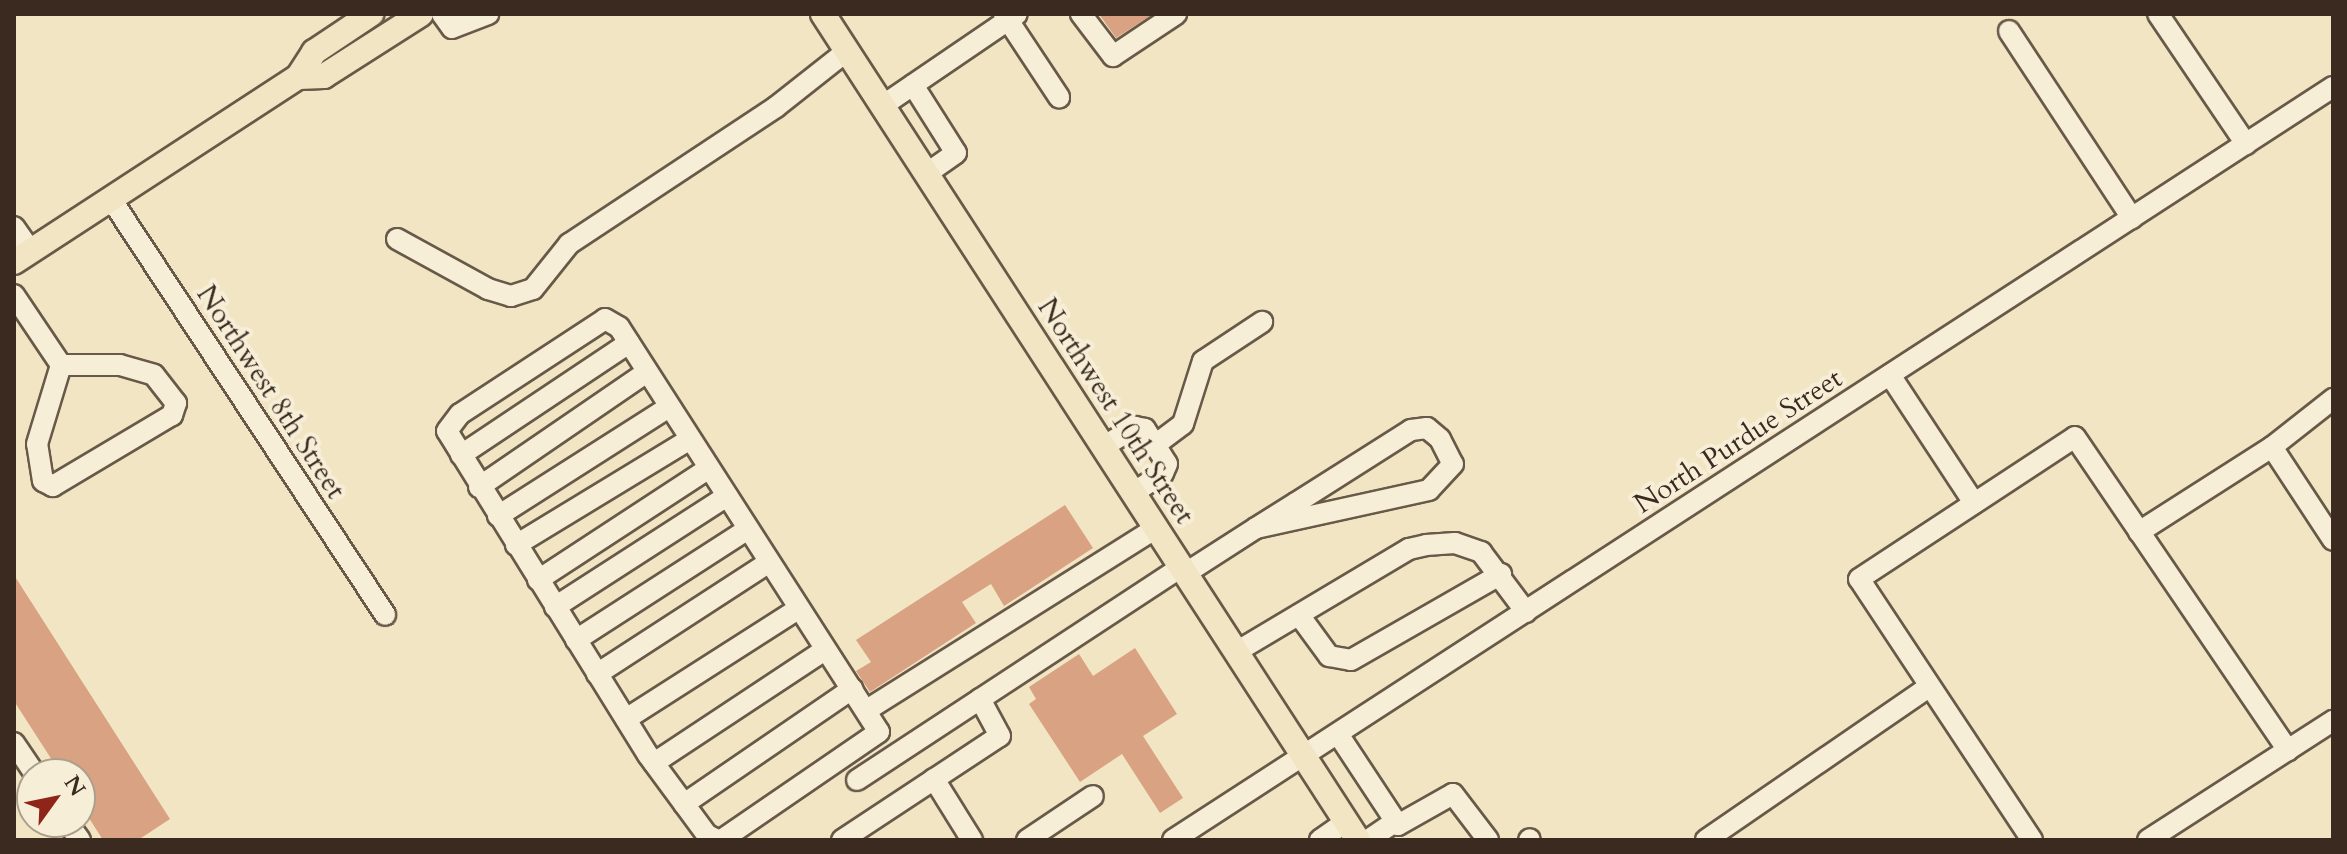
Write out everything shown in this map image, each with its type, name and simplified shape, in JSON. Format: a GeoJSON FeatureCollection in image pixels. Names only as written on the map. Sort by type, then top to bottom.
{"type":"FeatureCollection","features":[{"type":"Feature","properties":{"kind":"main road"},"geometry":{"type":"LineString","coordinates":[[23,256],[298,77],[314,52],[371,14]]}},
{"type":"Feature","properties":{"kind":"main road"},"geometry":{"type":"LineString","coordinates":[[298,77],[324,76],[421,14]]}},
{"type":"Feature","properties":{"kind":"main road","name":"Northwest 10th Street"},"geometry":{"type":"LineString","coordinates":[[823,14],[1352,831]]}},
{"type":"Feature","properties":{"kind":"street"},"geometry":{"type":"LineString","coordinates":[[442,14],[452,28],[488,14]]}},
{"type":"Feature","properties":{"kind":"street"},"geometry":{"type":"LineString","coordinates":[[1081,14],[1113,56],[1176,14]]}},
{"type":"Feature","properties":{"kind":"street"},"geometry":{"type":"LineString","coordinates":[[2158,14],[2246,144]]}},
{"type":"Feature","properties":{"kind":"street"},"geometry":{"type":"LineString","coordinates":[[882,106],[1009,16],[1059,97]]}},
{"type":"Feature","properties":{"kind":"street"},"geometry":{"type":"LineString","coordinates":[[2009,31],[2132,218]]}},
{"type":"Feature","properties":{"kind":"street"},"geometry":{"type":"LineString","coordinates":[[397,239],[488,289],[511,296],[533,289],[569,244],[776,107],[847,51]]}},
{"type":"Feature","properties":{"kind":"street"},"geometry":{"type":"LineString","coordinates":[[913,85],[956,153],[926,174]]}},
{"type":"Feature","properties":{"kind":"street","name":"North Purdue Street"},"geometry":{"type":"LineString","coordinates":[[1173,840],[2333,87]]}},
{"type":"Feature","properties":{"kind":"street","name":"Northwest 8th Street"},"geometry":{"type":"LineString","coordinates":[[111,199],[385,615]]}},
{"type":"Feature","properties":{"kind":"street"},"geometry":{"type":"LineString","coordinates":[[14,227],[23,256]]}},
{"type":"Feature","properties":{"kind":"street"},"geometry":{"type":"LineString","coordinates":[[14,295],[61,365]]}},
{"type":"Feature","properties":{"kind":"street"},"geometry":{"type":"LineString","coordinates":[[605,319],[619,327],[647,372],[879,732],[719,840],[707,835],[654,763],[479,487],[447,431],[460,414],[605,319]]}},
{"type":"Feature","properties":{"kind":"street"},"geometry":{"type":"LineString","coordinates":[[1155,445],[1183,424],[1203,361],[1262,322]]}},
{"type":"Feature","properties":{"kind":"street"},"geometry":{"type":"LineString","coordinates":[[461,455],[629,343]]}},
{"type":"Feature","properties":{"kind":"street"},"geometry":{"type":"LineString","coordinates":[[61,365],[120,365],[154,375],[176,403],[172,415],[53,486],[43,481],[37,444],[61,365]]}},
{"type":"Feature","properties":{"kind":"street"},"geometry":{"type":"LineString","coordinates":[[479,487],[647,372]]}},
{"type":"Feature","properties":{"kind":"street"},"geometry":{"type":"LineString","coordinates":[[1890,375],[1974,503]]}},
{"type":"Feature","properties":{"kind":"street"},"geometry":{"type":"LineString","coordinates":[[2139,532],[2272,447],[2333,399]]}},
{"type":"Feature","properties":{"kind":"street"},"geometry":{"type":"LineString","coordinates":[[498,516],[669,407]]}},
{"type":"Feature","properties":{"kind":"street"},"geometry":{"type":"LineString","coordinates":[[1103,447],[1135,427],[1145,429],[1167,464],[1163,473],[1133,493]]}},
{"type":"Feature","properties":{"kind":"street"},"geometry":{"type":"LineString","coordinates":[[857,780],[1184,570],[1411,430],[1427,428],[1440,439],[1453,464],[1429,490],[1256,528]]}},
{"type":"Feature","properties":{"kind":"street"},"geometry":{"type":"LineString","coordinates":[[2032,840],[1927,688],[1859,579],[2075,437],[2288,750]]}},
{"type":"Feature","properties":{"kind":"street"},"geometry":{"type":"LineString","coordinates":[[516,545],[690,439]]}},
{"type":"Feature","properties":{"kind":"street"},"geometry":{"type":"LineString","coordinates":[[2272,447],[2333,540]]}},
{"type":"Feature","properties":{"kind":"street"},"geometry":{"type":"LineString","coordinates":[[538,580],[709,468]]}},
{"type":"Feature","properties":{"kind":"street"},"geometry":{"type":"LineString","coordinates":[[555,607],[727,496]]}},
{"type":"Feature","properties":{"kind":"street"},"geometry":{"type":"LineString","coordinates":[[867,710],[1156,528]]}},
{"type":"Feature","properties":{"kind":"street"},"geometry":{"type":"LineString","coordinates":[[576,640],[748,529]]}},
{"type":"Feature","properties":{"kind":"street"},"geometry":{"type":"LineString","coordinates":[[1236,652],[1409,549],[1426,545],[1467,546],[1501,574],[1526,612]]}},
{"type":"Feature","properties":{"kind":"street"},"geometry":{"type":"LineString","coordinates":[[597,674],[768,563]]}},
{"type":"Feature","properties":{"kind":"street"},"geometry":{"type":"LineString","coordinates":[[1299,615],[1329,656],[1351,660],[1501,574]]}},
{"type":"Feature","properties":{"kind":"street"},"geometry":{"type":"LineString","coordinates":[[626,719],[798,609]]}},
{"type":"Feature","properties":{"kind":"street"},"geometry":{"type":"LineString","coordinates":[[654,763],[825,650]]}},
{"type":"Feature","properties":{"kind":"street"},"geometry":{"type":"LineString","coordinates":[[1706,840],[1927,688]]}},
{"type":"Feature","properties":{"kind":"street"},"geometry":{"type":"LineString","coordinates":[[684,804],[852,689]]}},
{"type":"Feature","properties":{"kind":"street"},"geometry":{"type":"LineString","coordinates":[[842,840],[1000,736],[980,699]]}},
{"type":"Feature","properties":{"kind":"street"},"geometry":{"type":"LineString","coordinates":[[2148,840],[2333,721]]}},
{"type":"Feature","properties":{"kind":"street"},"geometry":{"type":"LineString","coordinates":[[1338,734],[1395,822],[1401,825],[1453,794],[1488,840]]}},
{"type":"Feature","properties":{"kind":"street"},"geometry":{"type":"LineString","coordinates":[[934,779],[972,840]]}},
{"type":"Feature","properties":{"kind":"street"},"geometry":{"type":"LineString","coordinates":[[1027,840],[1093,796]]}},
{"type":"Feature","properties":{"kind":"street"},"geometry":{"type":"LineString","coordinates":[[1368,840],[1395,822]]}},
{"type":"Feature","properties":{"kind":"street"},"geometry":{"type":"LineString","coordinates":[[1320,840],[1352,831]]}},
{"type":"Feature","properties":{"kind":"building"},"geometry":{"type":"Polygon","coordinates":[[[1099,14],[1153,14],[1116,38],[1099,14]]]}},
{"type":"Feature","properties":{"kind":"building"},"geometry":{"type":"Polygon","coordinates":[[[1065,505],[1093,548],[1004,606],[991,584],[962,602],[976,623],[870,692],[856,671],[871,662],[856,640],[1065,505]]]}},
{"type":"Feature","properties":{"kind":"building"},"geometry":{"type":"Polygon","coordinates":[[[14,575],[170,819],[138,840],[103,840],[96,829],[96,758],[51,758],[14,701],[14,575]]]}},
{"type":"Feature","properties":{"kind":"building"},"geometry":{"type":"Polygon","coordinates":[[[1135,648],[1177,714],[1143,736],[1183,798],[1160,813],[1122,754],[1080,782],[1029,704],[1036,699],[1029,687],[1079,654],[1093,676],[1135,648]]]}}]}
